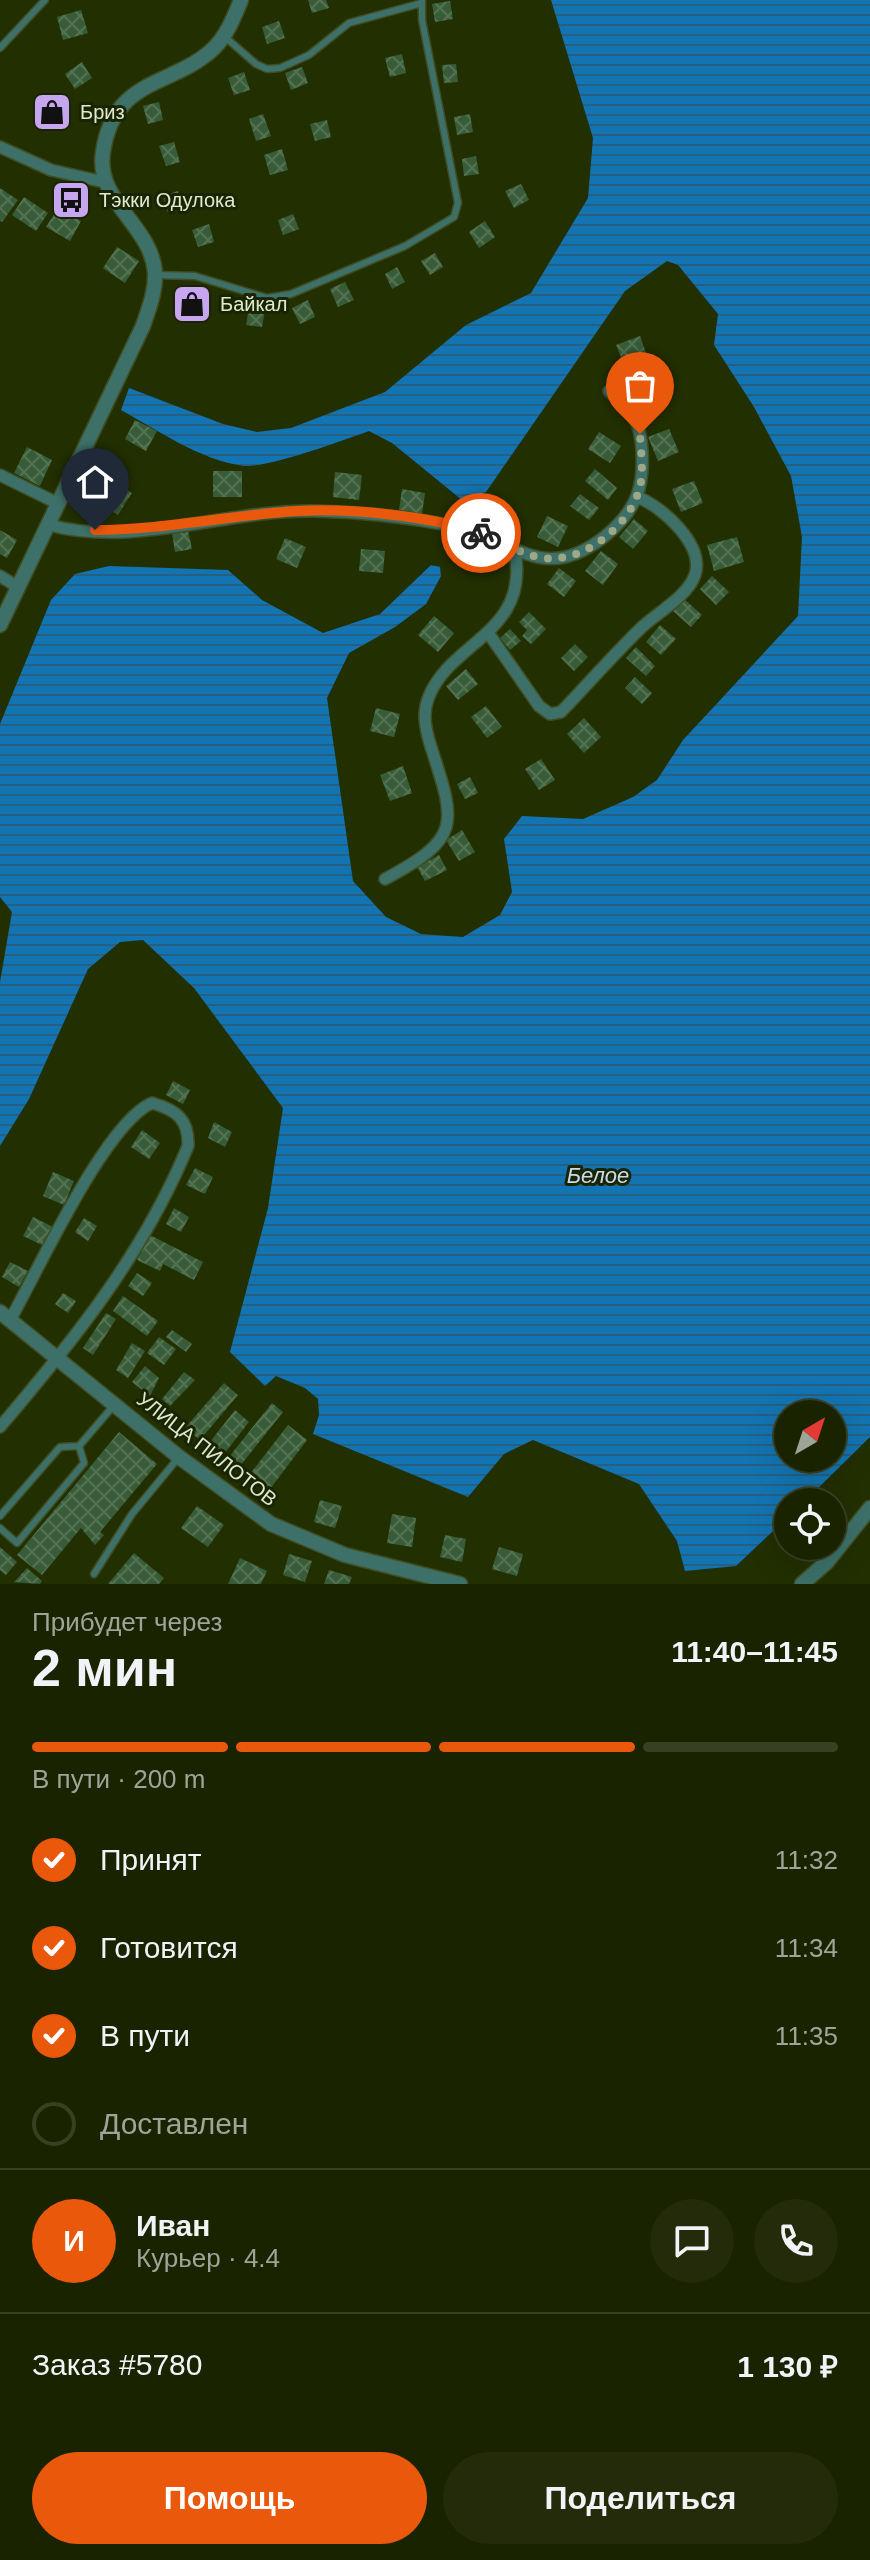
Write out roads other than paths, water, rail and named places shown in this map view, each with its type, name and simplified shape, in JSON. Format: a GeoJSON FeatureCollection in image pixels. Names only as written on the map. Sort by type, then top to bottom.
{"type":"FeatureCollection","features":[{"type":"Feature","properties":{"kind":"street"},"geometry":{"type":"LineString","coordinates":[[0,625],[143,326],[155,275],[143,237],[104,182],[102,152],[109,130],[131,95],[196,61],[224,36],[241,0]]}},
{"type":"Feature","properties":{"kind":"street"},"geometry":{"type":"LineString","coordinates":[[0,147],[51,170],[104,182]]}},
{"type":"Feature","properties":{"kind":"street"},"geometry":{"type":"LineString","coordinates":[[49,525],[74,530],[115,530],[294,511],[331,511],[463,528],[494,538],[515,552],[546,559],[580,555],[607,535],[626,515],[641,483],[640,434],[634,417],[609,391]]}},
{"type":"Feature","properties":{"kind":"street"},"geometry":{"type":"LineString","coordinates":[[0,475],[59,504]]}},
{"type":"Feature","properties":{"kind":"street"},"geometry":{"type":"LineString","coordinates":[[489,634],[539,706],[550,714],[561,712],[642,628],[679,596],[696,572],[697,562],[687,541],[664,511],[637,497]]}},
{"type":"Feature","properties":{"kind":"street"},"geometry":{"type":"LineString","coordinates":[[385,879],[433,851],[448,824],[448,801],[426,731],[424,710],[438,682],[499,621],[515,584],[515,552]]}},
{"type":"Feature","properties":{"kind":"street"},"geometry":{"type":"LineString","coordinates":[[0,576],[18,587]]}},
{"type":"Feature","properties":{"kind":"street"},"geometry":{"type":"LineString","coordinates":[[0,1427],[59,1358],[129,1263],[188,1146],[189,1128],[182,1118],[169,1108],[152,1103],[130,1118],[97,1163],[5,1316]]}},
{"type":"Feature","properties":{"kind":"street","name":"УЛИЦА ПИЛОТОВ"},"geometry":{"type":"LineString","coordinates":[[5,1316],[179,1457],[271,1524],[345,1555],[460,1584]]}},
{"type":"Feature","properties":{"kind":"street"},"geometry":{"type":"LineString","coordinates":[[802,1584],[827,1562],[870,1508]]}},
{"type":"Feature","properties":{"kind":"lane"},"geometry":{"type":"LineString","coordinates":[[0,48],[45,0]]}},
{"type":"Feature","properties":{"kind":"lane"},"geometry":{"type":"LineString","coordinates":[[155,275],[195,276],[267,298],[291,294],[405,246],[454,217],[458,203],[422,2],[349,23],[309,55],[280,68],[267,69],[256,64],[224,36]]}},
{"type":"Feature","properties":{"kind":"lane"},"geometry":{"type":"LineString","coordinates":[[0,1516],[60,1447],[79,1446],[115,1404]]}},
{"type":"Feature","properties":{"kind":"lane"},"geometry":{"type":"LineString","coordinates":[[0,1528],[17,1543],[84,1463],[79,1446]]}},
{"type":"Feature","properties":{"kind":"lane"},"geometry":{"type":"LineString","coordinates":[[94,1574],[132,1514],[179,1457]]}},
{"type":"Feature","properties":{"kind":"water","name":"Белое"},"geometry":{"type":"Polygon","coordinates":[[[551,0],[870,0],[870,1437],[846,1461],[846,1400],[774,1400],[774,1472],[834,1472],[818,1488],[774,1488],[774,1530],[736,1566],[685,1571],[677,1541],[639,1484],[533,1440],[504,1454],[468,1497],[313,1434],[319,1415],[318,1399],[305,1388],[276,1376],[265,1386],[230,1352],[268,1208],[283,1108],[194,988],[143,940],[120,942],[88,969],[29,1099],[0,1146],[0,982],[12,912],[0,897],[0,724],[51,600],[75,574],[109,566],[228,570],[262,600],[323,633],[380,614],[431,565],[440,567],[441,576],[426,604],[395,627],[349,653],[327,698],[353,881],[386,917],[421,934],[463,937],[500,915],[512,892],[504,839],[522,816],[583,819],[633,797],[657,780],[683,740],[798,616],[802,537],[791,476],[754,407],[714,345],[718,314],[678,265],[667,261],[625,291],[486,492],[462,500],[392,443],[369,431],[288,458],[244,466],[196,451],[121,410],[129,388],[223,424],[257,432],[291,428],[385,392],[466,325],[531,293],[588,198],[593,138],[551,0]]]}},
{"type":"Feature","properties":{"kind":"place","name":"Бриз"},"geometry":{"type":"Point","coordinates":[52,112]}},
{"type":"Feature","properties":{"kind":"place","name":"Тэкки Одулока"},"geometry":{"type":"Point","coordinates":[71,200]}},
{"type":"Feature","properties":{"kind":"place","name":"Байкал"},"geometry":{"type":"Point","coordinates":[192,304]}}]}
